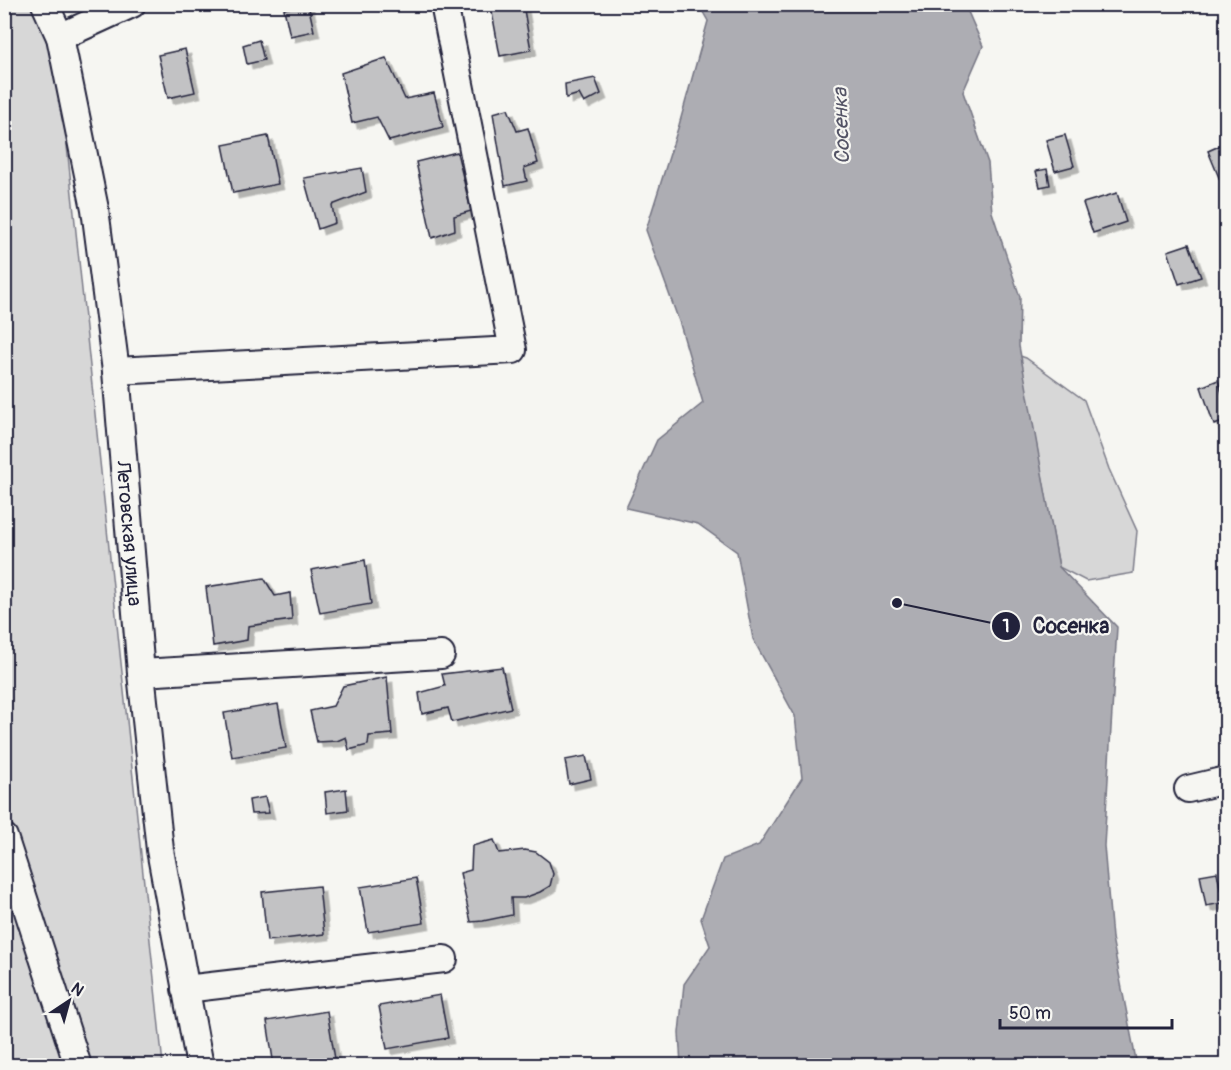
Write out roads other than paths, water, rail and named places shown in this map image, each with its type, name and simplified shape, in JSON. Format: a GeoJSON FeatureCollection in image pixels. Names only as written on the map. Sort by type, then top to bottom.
{"type":"FeatureCollection","features":[{"type":"Feature","properties":{"kind":"street","name":"Летовская улица"},"geometry":{"type":"LineString","coordinates":[[45,4],[60,37],[95,209],[116,371],[141,673],[160,850],[200,1065]]}},
{"type":"Feature","properties":{"kind":"street"},"geometry":{"type":"LineString","coordinates":[[60,37],[132,4]]}},
{"type":"Feature","properties":{"kind":"street"},"geometry":{"type":"LineString","coordinates":[[116,371],[513,350],[444,4]]}},
{"type":"Feature","properties":{"kind":"street"},"geometry":{"type":"LineString","coordinates":[[141,673],[441,655]]}},
{"type":"Feature","properties":{"kind":"street"},"geometry":{"type":"LineString","coordinates":[[1188,789],[1227,780]]}},
{"type":"Feature","properties":{"kind":"street"},"geometry":{"type":"LineString","coordinates":[[4,837],[78,1065]]}},
{"type":"Feature","properties":{"kind":"street"},"geometry":{"type":"LineString","coordinates":[[185,989],[444,958]]}},
{"type":"Feature","properties":{"kind":"water"},"geometry":{"type":"Polygon","coordinates":[[[699,5],[965,5],[983,46],[963,92],[988,163],[992,212],[1020,297],[1019,346],[1059,567],[1117,627],[1104,846],[1112,938],[1137,1065],[681,1065],[679,1033],[684,984],[710,946],[701,919],[723,859],[759,845],[802,778],[795,716],[753,639],[737,552],[698,524],[626,508],[657,440],[703,403],[680,324],[646,230],[708,21],[699,5]]]}},
{"type":"Feature","properties":{"kind":"place","name":"Сосенка"},"geometry":{"type":"Point","coordinates":[897,603]}}]}
